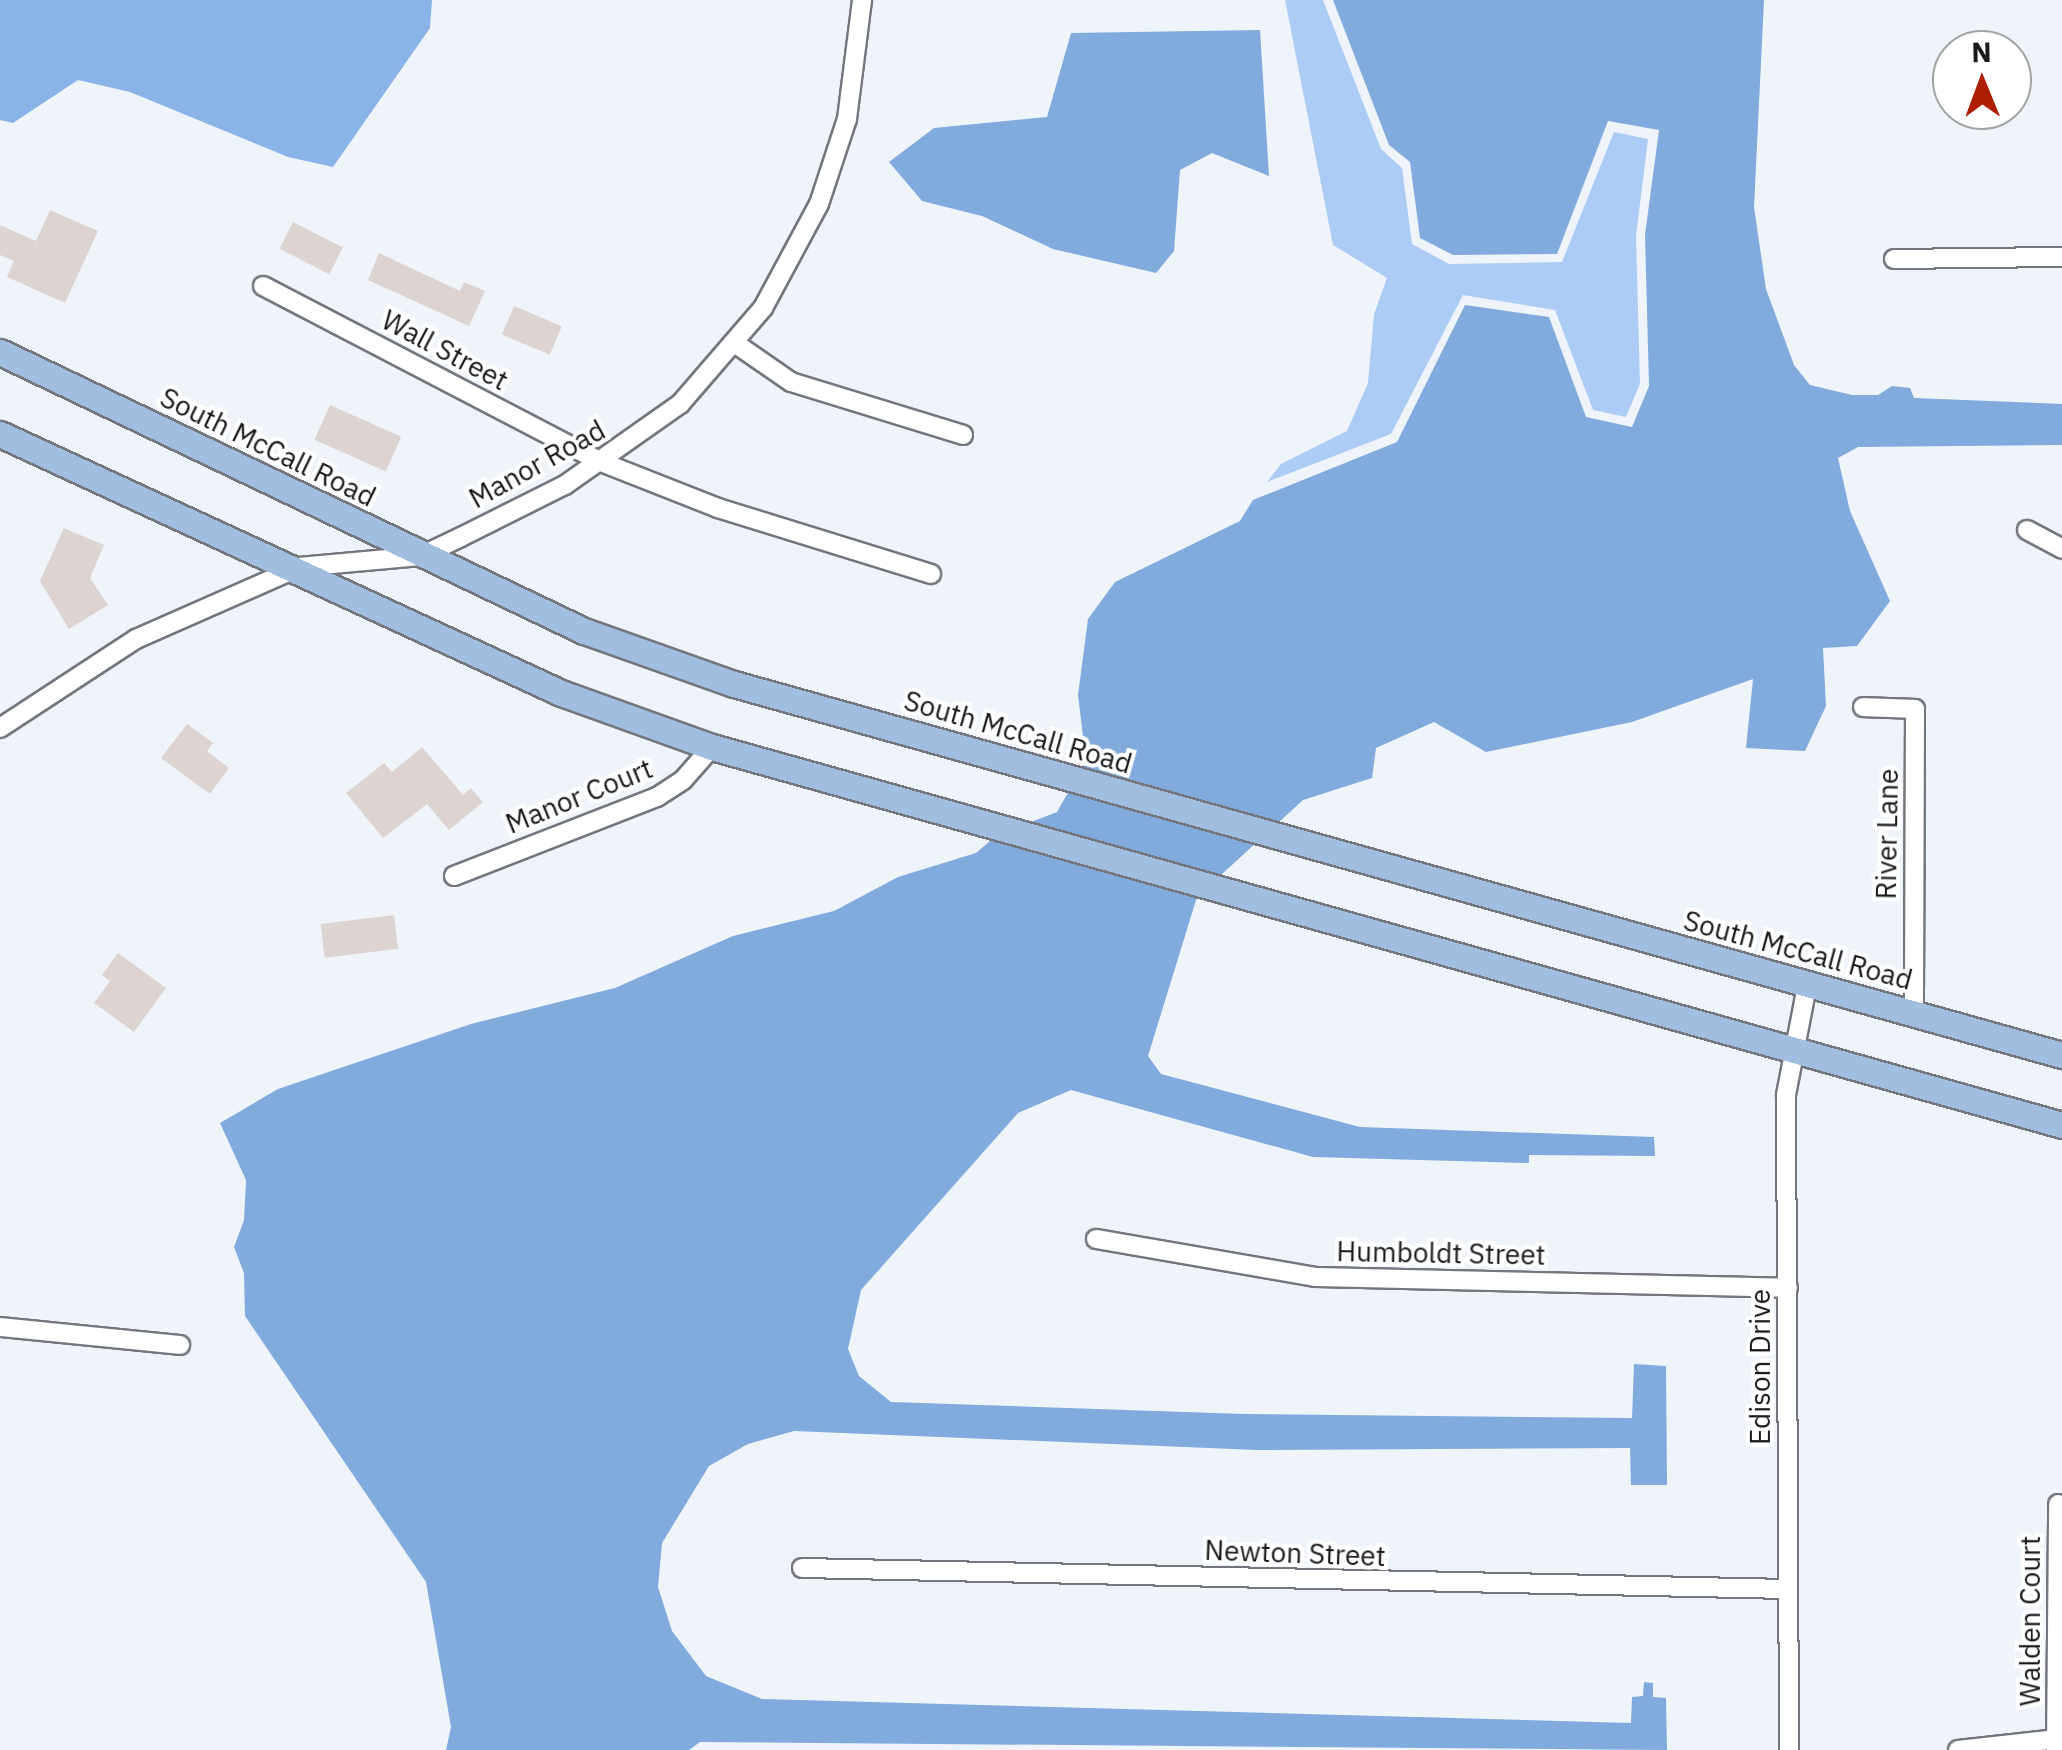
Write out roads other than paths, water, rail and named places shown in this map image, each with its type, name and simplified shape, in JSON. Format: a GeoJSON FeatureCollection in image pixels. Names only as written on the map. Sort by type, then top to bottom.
{"type":"FeatureCollection","features":[{"type":"Feature","properties":{"kind":"main road","name":"South McCall Road"},"geometry":{"type":"LineString","coordinates":[[0,352],[584,631],[734,684],[2062,1055]]}},
{"type":"Feature","properties":{"kind":"main road"},"geometry":{"type":"LineString","coordinates":[[0,434],[299,567],[561,693],[712,746],[2062,1125]]}},
{"type":"Feature","properties":{"kind":"street","name":"Manor Road"},"geometry":{"type":"LineString","coordinates":[[0,728],[136,639],[299,567],[421,556],[600,462],[680,404],[736,344],[794,258],[830,176],[853,90],[862,0]]}},
{"type":"Feature","properties":{"kind":"street"},"geometry":{"type":"LineString","coordinates":[[1894,259],[2062,257]]}},
{"type":"Feature","properties":{"kind":"street","name":"Wall Street"},"geometry":{"type":"LineString","coordinates":[[264,286],[600,462],[718,508],[932,574]]}},
{"type":"Feature","properties":{"kind":"street"},"geometry":{"type":"LineString","coordinates":[[736,344],[791,382],[963,436]]}},
{"type":"Feature","properties":{"kind":"street"},"geometry":{"type":"LineString","coordinates":[[2027,530],[2062,550]]}},
{"type":"Feature","properties":{"kind":"street","name":"River Lane"},"geometry":{"type":"LineString","coordinates":[[1863,707],[1915,709],[1914,1012]]}},
{"type":"Feature","properties":{"kind":"street","name":"Manor Court"},"geometry":{"type":"LineString","coordinates":[[454,876],[657,798],[683,780],[712,746]]}},
{"type":"Feature","properties":{"kind":"street","name":"Edison Drive"},"geometry":{"type":"LineString","coordinates":[[1789,1750],[1786,1095],[1808,986]]}},
{"type":"Feature","properties":{"kind":"street","name":"Humboldt Street"},"geometry":{"type":"LineString","coordinates":[[1096,1240],[1315,1277],[1788,1288]]}},
{"type":"Feature","properties":{"kind":"street"},"geometry":{"type":"LineString","coordinates":[[0,1326],[180,1345]]}},
{"type":"Feature","properties":{"kind":"street","name":"Walden Court"},"geometry":{"type":"LineString","coordinates":[[1958,1750],[2056,1745],[2058,1504]]}},
{"type":"Feature","properties":{"kind":"street","name":"Newton Street"},"geometry":{"type":"LineString","coordinates":[[802,1568],[1786,1588]]}}]}
